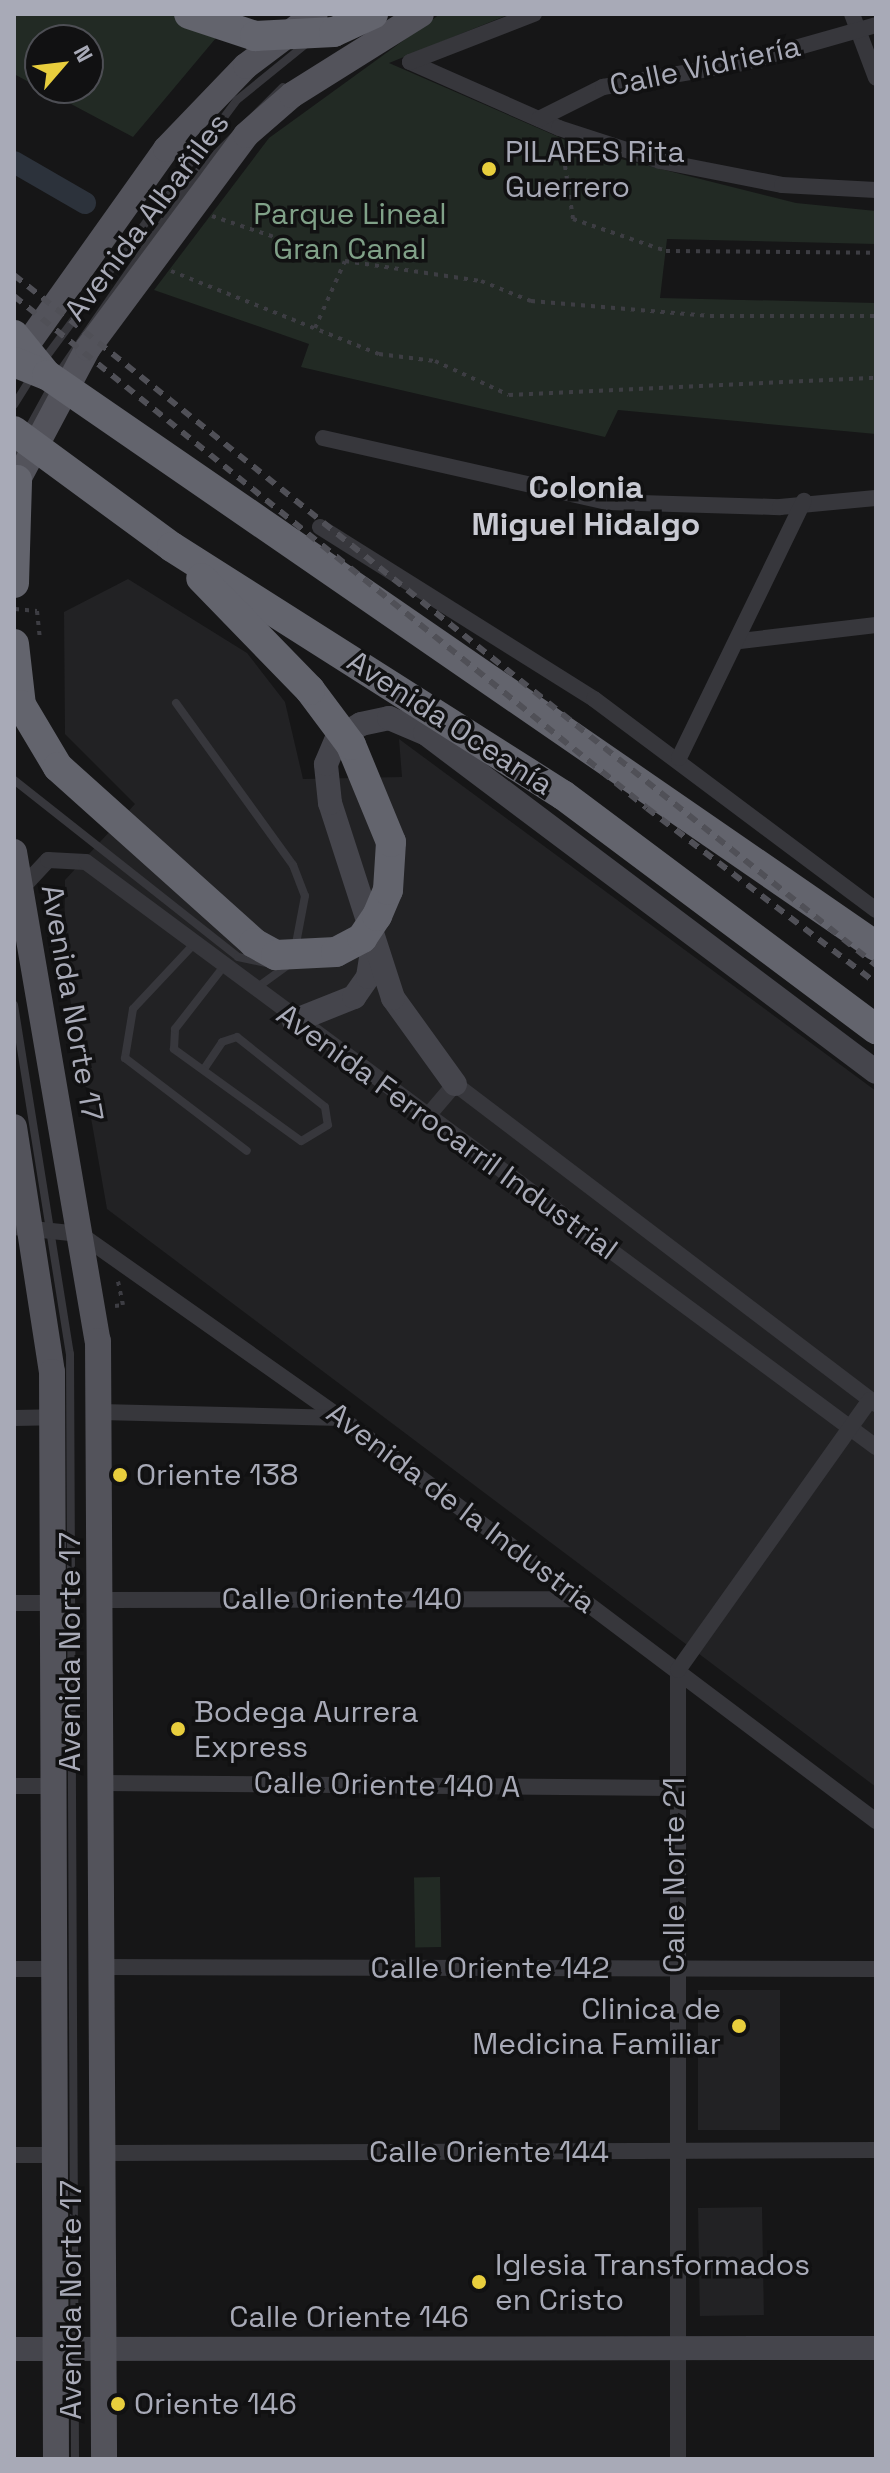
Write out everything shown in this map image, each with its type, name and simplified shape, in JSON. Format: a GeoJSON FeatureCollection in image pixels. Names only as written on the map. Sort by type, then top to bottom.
{"type":"FeatureCollection","features":[{"type":"Feature","properties":{"kind":"highway"},"geometry":{"type":"LineString","coordinates":[[189,14],[271,36],[334,32],[373,14]]}},
{"type":"Feature","properties":{"kind":"highway"},"geometry":{"type":"LineString","coordinates":[[14,335],[47,375]]}},
{"type":"Feature","properties":{"kind":"highway"},"geometry":{"type":"LineString","coordinates":[[14,362],[47,375]]}},
{"type":"Feature","properties":{"kind":"highway","name":"Avenida Oceanía"},"geometry":{"type":"LineString","coordinates":[[47,375],[294,550],[724,837],[876,946]]}},
{"type":"Feature","properties":{"kind":"highway","name":"Avenida Oceanía"},"geometry":{"type":"LineString","coordinates":[[14,431],[172,547],[563,795],[876,1029]]}},
{"type":"Feature","properties":{"kind":"highway"},"geometry":{"type":"LineString","coordinates":[[14,583],[15,474]]}},
{"type":"Feature","properties":{"kind":"highway"},"geometry":{"type":"LineString","coordinates":[[14,644],[32,733],[58,767],[254,943],[308,958],[362,938],[388,890],[391,842],[351,745],[310,690],[172,547]]}},
{"type":"Feature","properties":{"kind":"highway"},"geometry":{"type":"LineString","coordinates":[[724,837],[854,917],[876,919]]}},
{"type":"Feature","properties":{"kind":"main road","name":"Avenida Albañiles"},"geometry":{"type":"LineString","coordinates":[[14,362],[63,286],[174,158],[246,66],[315,14]]}},
{"type":"Feature","properties":{"kind":"main road","name":"Avenida Albañiles"},"geometry":{"type":"LineString","coordinates":[[15,474],[108,306],[148,262],[187,208],[205,175],[282,103],[421,14]]}},
{"type":"Feature","properties":{"kind":"main road","name":"Avenida Oceanía"},"geometry":{"type":"LineString","coordinates":[[455,1084],[414,1035],[374,944],[330,803],[326,764],[337,738],[389,718],[425,733],[533,810],[876,1072]]}},
{"type":"Feature","properties":{"kind":"main road","name":"Avenida Norte 17"},"geometry":{"type":"LineString","coordinates":[[14,852],[17,900],[74,1231],[98,1341],[100,1412],[103,2153],[82,2349],[56,2459]]}},
{"type":"Feature","properties":{"kind":"main road"},"geometry":{"type":"LineString","coordinates":[[294,1021],[354,997],[368,977],[374,944]]}},
{"type":"Feature","properties":{"kind":"main road","name":"Avenida Norte 17"},"geometry":{"type":"LineString","coordinates":[[14,1127],[48,1323],[53,1417],[55,2155],[82,2349],[104,2459]]}},
{"type":"Feature","properties":{"kind":"main road","name":"Calle Oriente 146"},"geometry":{"type":"LineString","coordinates":[[14,2349],[876,2348]]}},
{"type":"Feature","properties":{"kind":"street"},"geometry":{"type":"LineString","coordinates":[[534,14],[410,62],[559,128],[660,161],[782,185],[876,190]]}},
{"type":"Feature","properties":{"kind":"street"},"geometry":{"type":"LineString","coordinates":[[855,22],[876,78]]}},
{"type":"Feature","properties":{"kind":"street","name":"Calle Vidriería"},"geometry":{"type":"LineString","coordinates":[[539,119],[603,87],[742,63],[855,22],[876,25]]}},
{"type":"Feature","properties":{"kind":"street"},"geometry":{"type":"LineString","coordinates":[[323,438],[607,502],[876,498]]}},
{"type":"Feature","properties":{"kind":"street"},"geometry":{"type":"LineString","coordinates":[[679,758],[740,641],[804,501]]}},
{"type":"Feature","properties":{"kind":"street"},"geometry":{"type":"LineString","coordinates":[[320,527],[679,758],[876,910]]}},
{"type":"Feature","properties":{"kind":"street"},"geometry":{"type":"LineString","coordinates":[[740,641],[876,625]]}},
{"type":"Feature","properties":{"kind":"street","name":"Avenida Ferrocarril Industrial"},"geometry":{"type":"LineString","coordinates":[[17,900],[48,860],[78,858],[294,1021],[876,1447]]}},
{"type":"Feature","properties":{"kind":"street"},"geometry":{"type":"LineString","coordinates":[[426,1118],[455,1084]]}},
{"type":"Feature","properties":{"kind":"street","name":"Avenida Ferrocarril Industrial"},"geometry":{"type":"LineString","coordinates":[[455,1084],[873,1402]]}},
{"type":"Feature","properties":{"kind":"street"},"geometry":{"type":"LineString","coordinates":[[30,1227],[74,1231]]}},
{"type":"Feature","properties":{"kind":"street","name":"Avenida de la Industria"},"geometry":{"type":"LineString","coordinates":[[74,1231],[341,1418],[876,1821]]}},
{"type":"Feature","properties":{"kind":"street"},"geometry":{"type":"LineString","coordinates":[[678,1670],[850,1427],[873,1402]]}},
{"type":"Feature","properties":{"kind":"street"},"geometry":{"type":"LineString","coordinates":[[100,1412],[341,1418]]}},
{"type":"Feature","properties":{"kind":"street"},"geometry":{"type":"LineString","coordinates":[[14,1418],[53,1417]]}},
{"type":"Feature","properties":{"kind":"street","name":"Calle Oriente 140"},"geometry":{"type":"LineString","coordinates":[[102,1600],[582,1599]]}},
{"type":"Feature","properties":{"kind":"street"},"geometry":{"type":"LineString","coordinates":[[14,1603],[53,1603]]}},
{"type":"Feature","properties":{"kind":"street","name":"Calle Norte 21"},"geometry":{"type":"LineString","coordinates":[[678,1670],[673,1788],[678,2459]]}},
{"type":"Feature","properties":{"kind":"street","name":"Calle Oriente 140 A"},"geometry":{"type":"LineString","coordinates":[[102,1783],[673,1788]]}},
{"type":"Feature","properties":{"kind":"street"},"geometry":{"type":"LineString","coordinates":[[14,1786],[53,1786]]}},
{"type":"Feature","properties":{"kind":"street","name":"Calle Oriente 142"},"geometry":{"type":"LineString","coordinates":[[103,1967],[876,1969]]}},
{"type":"Feature","properties":{"kind":"street"},"geometry":{"type":"LineString","coordinates":[[14,1969],[54,1969]]}},
{"type":"Feature","properties":{"kind":"street","name":"Calle Oriente 144"},"geometry":{"type":"LineString","coordinates":[[103,2153],[876,2150]]}},
{"type":"Feature","properties":{"kind":"street"},"geometry":{"type":"LineString","coordinates":[[14,2155],[55,2155]]}},
{"type":"Feature","properties":{"kind":"lane"},"geometry":{"type":"LineString","coordinates":[[14,405],[87,298],[174,158],[237,100],[346,14]]}},
{"type":"Feature","properties":{"kind":"lane"},"geometry":{"type":"LineString","coordinates":[[108,306],[205,175],[274,93],[403,14]]}},
{"type":"Feature","properties":{"kind":"lane"},"geometry":{"type":"LineString","coordinates":[[176,703],[293,865],[305,896],[293,961],[255,989]]}},
{"type":"Feature","properties":{"kind":"lane"},"geometry":{"type":"LineString","coordinates":[[14,780],[238,957],[265,965],[293,961]]}},
{"type":"Feature","properties":{"kind":"lane"},"geometry":{"type":"LineString","coordinates":[[194,944],[133,1009],[125,1058],[247,1151]]}},
{"type":"Feature","properties":{"kind":"lane"},"geometry":{"type":"LineString","coordinates":[[204,1069],[222,1042],[237,1037],[325,1107],[328,1125],[301,1141],[174,1049],[173,1039],[224,966]]}},
{"type":"Feature","properties":{"kind":"lane"},"geometry":{"type":"LineString","coordinates":[[14,1005],[30,1227],[70,1354],[82,2349],[95,2459]]}},
{"type":"Feature","properties":{"kind":"lane"},"geometry":{"type":"LineString","coordinates":[[74,1231],[89,1376],[82,2349],[75,2459]]}},
{"type":"Feature","properties":{"kind":"path"},"geometry":{"type":"LineString","coordinates":[[559,128],[573,219],[666,251],[876,253]]}},
{"type":"Feature","properties":{"kind":"path"},"geometry":{"type":"LineString","coordinates":[[187,208],[345,261],[481,281],[531,301],[710,316],[876,316]]}},
{"type":"Feature","properties":{"kind":"path"},"geometry":{"type":"LineString","coordinates":[[315,328],[345,261]]}},
{"type":"Feature","properties":{"kind":"path"},"geometry":{"type":"LineString","coordinates":[[148,262],[379,354],[435,361],[509,395],[876,378]]}},
{"type":"Feature","properties":{"kind":"path"},"geometry":{"type":"LineString","coordinates":[[14,609],[37,611]]}},
{"type":"Feature","properties":{"kind":"path"},"geometry":{"type":"LineString","coordinates":[[118,1281],[123,1305]]}},
{"type":"Feature","properties":{"kind":"shaded area"},"geometry":{"type":"Polygon","coordinates":[[[128,579],[247,653],[285,702],[303,779],[402,777],[399,739],[876,1091],[876,1787],[107,1209],[64,964],[65,880],[135,804],[65,734],[64,612],[128,579]]]}},
{"type":"Feature","properties":{"kind":"shaded area","name":"Clinica de Medicina Familiar"},"geometry":{"type":"Polygon","coordinates":[[[698,1990],[780,1990],[780,2130],[698,2130],[698,1990]]]}},
{"type":"Feature","properties":{"kind":"shaded area"},"geometry":{"type":"Polygon","coordinates":[[[762,2207],[764,2315],[700,2316],[698,2208],[762,2207]]]}},
{"type":"Feature","properties":{"kind":"green space"},"geometry":{"type":"Polygon","coordinates":[[[14,14],[181,14],[221,32],[133,137],[71,104],[104,104],[104,24],[24,24],[24,79],[14,74],[14,14]]]}},
{"type":"Feature","properties":{"kind":"green space","name":"Parque Lineal Gran Canal"},"geometry":{"type":"Polygon","coordinates":[[[440,14],[510,14],[389,63],[593,152],[796,203],[876,211],[876,244],[667,239],[660,298],[876,303],[876,434],[618,410],[605,437],[301,367],[309,344],[154,290],[269,138],[440,14]]]}},
{"type":"Feature","properties":{"kind":"green space"},"geometry":{"type":"Polygon","coordinates":[[[414,1877],[440,1877],[441,1947],[415,1947],[414,1877]]]}},
{"type":"Feature","properties":{"kind":"waterway"},"geometry":{"type":"LineString","coordinates":[[14,162],[85,203]]}},
{"type":"Feature","properties":{"kind":"railway"},"geometry":{"type":"LineString","coordinates":[[14,275],[876,965]]}},
{"type":"Feature","properties":{"kind":"railway"},"geometry":{"type":"LineString","coordinates":[[14,296],[647,808],[876,983]]}},
{"type":"Feature","properties":{"kind":"place","name":"PILARES Rita Guerrero"},"geometry":{"type":"Point","coordinates":[489,169]}},
{"type":"Feature","properties":{"kind":"place","name":"Oriente 138"},"geometry":{"type":"Point","coordinates":[120,1475]}},
{"type":"Feature","properties":{"kind":"place","name":"Bodega Aurrera Express"},"geometry":{"type":"Point","coordinates":[178,1729]}},
{"type":"Feature","properties":{"kind":"place","name":"Clinica de Medicina Familiar"},"geometry":{"type":"Point","coordinates":[739,2026]}},
{"type":"Feature","properties":{"kind":"place","name":"Iglesia Transformados en Cristo"},"geometry":{"type":"Point","coordinates":[479,2282]}},
{"type":"Feature","properties":{"kind":"place","name":"Oriente 146"},"geometry":{"type":"Point","coordinates":[118,2404]}},
{"type":"Feature","properties":{"kind":"district","name":"Colonia Miguel Hidalgo"},"geometry":{"type":"Point","coordinates":[586,506]}}]}
